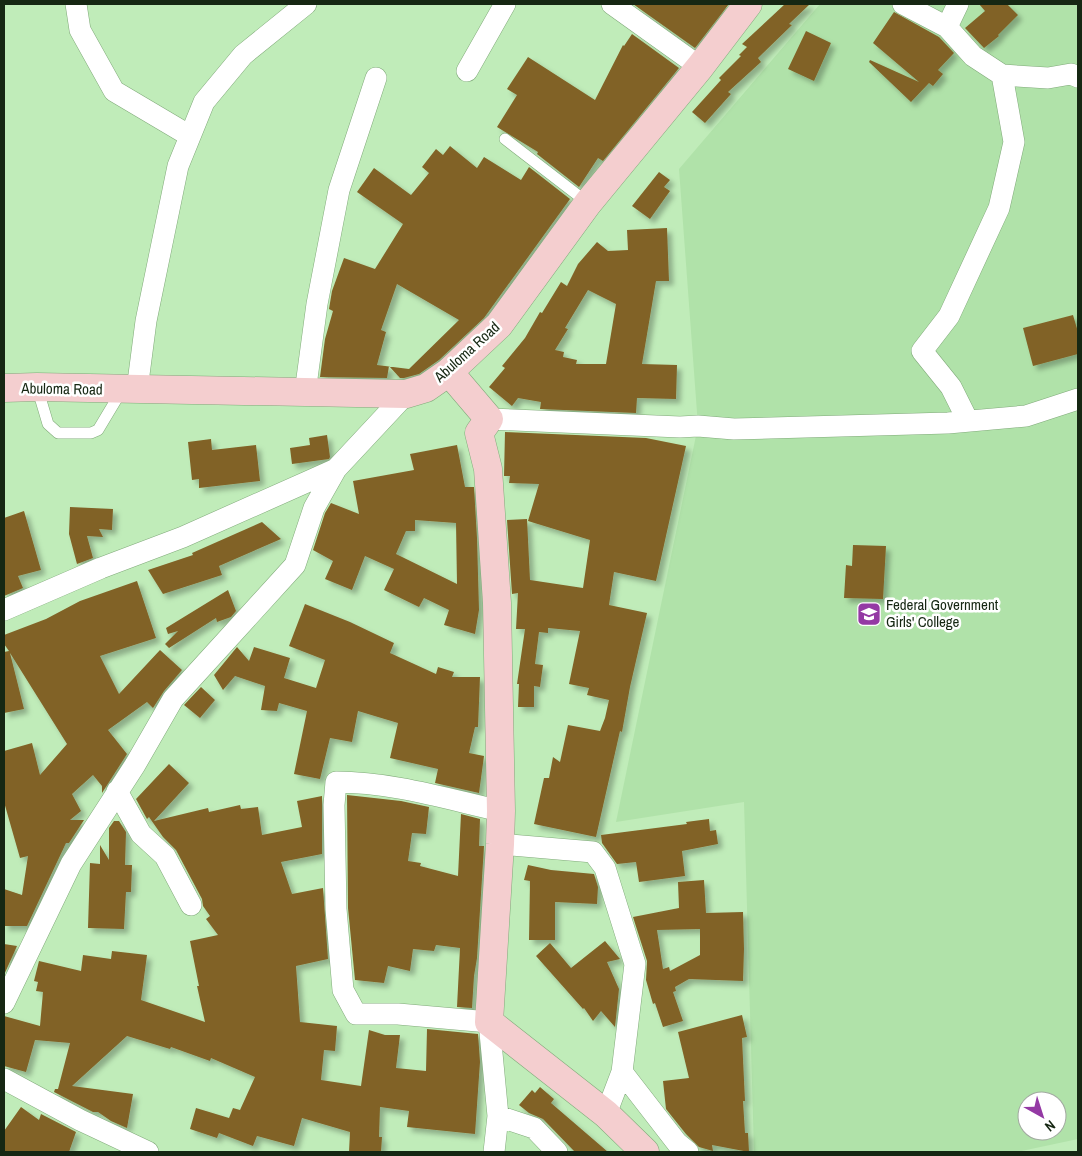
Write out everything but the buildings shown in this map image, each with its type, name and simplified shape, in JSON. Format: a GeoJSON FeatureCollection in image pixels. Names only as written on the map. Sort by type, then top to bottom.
{"type":"FeatureCollection","features":[{"type":"Feature","properties":{"kind":"street"},"geometry":{"type":"LineString","coordinates":[[76,4],[80,30],[114,91],[190,136]]}},
{"type":"Feature","properties":{"kind":"street"},"geometry":{"type":"LineString","coordinates":[[130,390],[178,166],[204,102],[243,55],[306,4]]}},
{"type":"Feature","properties":{"kind":"street"},"geometry":{"type":"LineString","coordinates":[[468,71],[505,4]]}},
{"type":"Feature","properties":{"kind":"street"},"geometry":{"type":"LineString","coordinates":[[612,4],[700,67]]}},
{"type":"Feature","properties":{"kind":"street","name":"Abuloma Road"},"geometry":{"type":"LineString","coordinates":[[4,388],[406,394],[426,388],[449,372],[499,324],[588,203],[700,67],[748,4]]}},
{"type":"Feature","properties":{"kind":"street"},"geometry":{"type":"LineString","coordinates":[[902,4],[947,27],[973,56],[1002,75],[1048,78],[1071,74],[1078,77]]}},
{"type":"Feature","properties":{"kind":"street"},"geometry":{"type":"LineString","coordinates":[[947,27],[958,4]]}},
{"type":"Feature","properties":{"kind":"street"},"geometry":{"type":"LineString","coordinates":[[968,421],[951,387],[922,351],[948,316],[999,208],[1014,142],[1002,75]]}},
{"type":"Feature","properties":{"kind":"street"},"geometry":{"type":"LineString","coordinates":[[305,392],[317,304],[339,190],[376,78]]}},
{"type":"Feature","properties":{"kind":"street"},"geometry":{"type":"LineString","coordinates":[[449,372],[489,420],[680,427],[698,426],[734,429],[923,425],[1026,416],[1078,399]]}},
{"type":"Feature","properties":{"kind":"street"},"geometry":{"type":"LineString","coordinates":[[4,1003],[71,864],[135,765],[173,699],[295,565],[314,508],[336,469],[406,394]]}},
{"type":"Feature","properties":{"kind":"street"},"geometry":{"type":"LineString","coordinates":[[489,420],[480,432],[488,469],[497,603],[501,811],[488,1022],[498,1116],[494,1152]]}},
{"type":"Feature","properties":{"kind":"street"},"geometry":{"type":"LineString","coordinates":[[4,610],[101,568],[183,537],[336,469]]}},
{"type":"Feature","properties":{"kind":"street"},"geometry":{"type":"LineString","coordinates":[[501,811],[390,786],[336,782],[334,805],[336,909],[343,990],[356,1014],[398,1014],[488,1022],[606,1114],[644,1152]]}},
{"type":"Feature","properties":{"kind":"street"},"geometry":{"type":"LineString","coordinates":[[117,791],[142,834],[165,856],[191,905]]}},
{"type":"Feature","properties":{"kind":"street"},"geometry":{"type":"LineString","coordinates":[[500,844],[593,852],[605,868],[635,964],[622,1072],[606,1114]]}},
{"type":"Feature","properties":{"kind":"street"},"geometry":{"type":"LineString","coordinates":[[622,1072],[677,1143],[688,1152]]}},
{"type":"Feature","properties":{"kind":"street"},"geometry":{"type":"LineString","coordinates":[[4,1078],[80,1120],[148,1152]]}},
{"type":"Feature","properties":{"kind":"street"},"geometry":{"type":"LineString","coordinates":[[498,1116],[534,1128],[557,1152]]}},
{"type":"Feature","properties":{"kind":"lane"},"geometry":{"type":"LineString","coordinates":[[505,138],[588,203]]}},
{"type":"Feature","properties":{"kind":"lane"},"geometry":{"type":"LineString","coordinates":[[37,387],[48,424],[58,433],[91,434],[98,430],[130,390]]}},
{"type":"Feature","properties":{"kind":"shaded area","name":"Federal Government Girls' College"},"geometry":{"type":"Polygon","coordinates":[[[820,4],[1078,4],[1078,1139],[1017,1152],[754,1152],[744,802],[616,822],[698,426],[679,169],[820,4]]]}},
{"type":"Feature","properties":{"kind":"place","name":"Federal Government Girls' College"},"geometry":{"type":"Point","coordinates":[869,614]}}]}
